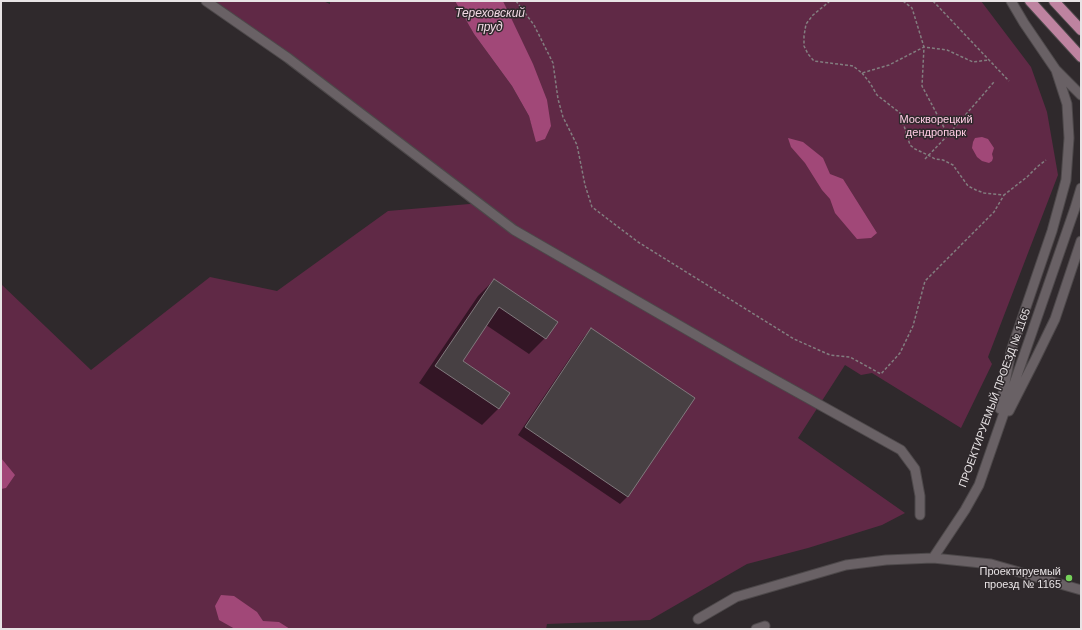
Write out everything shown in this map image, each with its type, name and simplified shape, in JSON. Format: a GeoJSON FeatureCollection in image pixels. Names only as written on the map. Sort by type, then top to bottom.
{"type":"FeatureCollection","features":[{"type":"Feature","properties":{"kind":"main road"},"geometry":{"type":"LineString","coordinates":[[1030,1],[1081,57]]}},
{"type":"Feature","properties":{"kind":"main road"},"geometry":{"type":"LineString","coordinates":[[1054,1],[1081,30]]}},
{"type":"Feature","properties":{"kind":"street"},"geometry":{"type":"LineString","coordinates":[[206,1],[288,58],[514,230],[734,357],[902,450],[915,469],[920,496],[920,515]]}},
{"type":"Feature","properties":{"kind":"street"},"geometry":{"type":"LineString","coordinates":[[1011,1],[1024,24],[1056,70],[1081,94]]}},
{"type":"Feature","properties":{"kind":"street"},"geometry":{"type":"LineString","coordinates":[[994,440],[1011,351],[1052,231],[1066,180],[1069,138],[1067,104],[1056,70]]}},
{"type":"Feature","properties":{"kind":"street","name":"ПРОЕКТИРУЕМЫЙ ПРОЕЗД № 1165"},"geometry":{"type":"LineString","coordinates":[[933,558],[965,510],[979,485],[1081,188]]}},
{"type":"Feature","properties":{"kind":"street"},"geometry":{"type":"LineString","coordinates":[[994,440],[1055,319],[1081,241]]}},
{"type":"Feature","properties":{"kind":"street"},"geometry":{"type":"LineString","coordinates":[[698,619],[736,597],[846,565],[886,560],[933,558],[991,564],[1081,590]]}},
{"type":"Feature","properties":{"kind":"street"},"geometry":{"type":"LineString","coordinates":[[756,629],[765,626]]}},
{"type":"Feature","properties":{"kind":"path"},"geometry":{"type":"LineString","coordinates":[[516,1],[534,25],[553,64],[558,99],[563,117],[577,145],[585,185],[592,207],[638,242],[794,339],[830,355],[850,357],[881,374],[900,353],[913,326],[925,282],[994,212],[1004,195],[1046,160]]}},
{"type":"Feature","properties":{"kind":"path"},"geometry":{"type":"LineString","coordinates":[[830,1],[812,15],[806,24],[804,46],[814,61],[853,66],[862,72],[877,95],[900,112],[910,145],[928,156],[943,160],[953,165],[968,186],[984,193],[1004,195]]}},
{"type":"Feature","properties":{"kind":"path"},"geometry":{"type":"LineString","coordinates":[[903,1],[912,8],[924,47],[922,86],[948,135]]}},
{"type":"Feature","properties":{"kind":"path"},"geometry":{"type":"LineString","coordinates":[[933,1],[1009,81]]}},
{"type":"Feature","properties":{"kind":"path"},"geometry":{"type":"LineString","coordinates":[[862,72],[890,65],[924,47],[947,50],[973,62],[989,60]]}},
{"type":"Feature","properties":{"kind":"path"},"geometry":{"type":"LineString","coordinates":[[925,159],[994,82]]}},
{"type":"Feature","properties":{"kind":"green space","name":"Москворецкий дендропарк"},"geometry":{"type":"Polygon","coordinates":[[[215,1],[323,1],[330,4],[330,1],[455,1],[474,34],[512,86],[529,116],[537,142],[503,1],[981,1],[1031,67],[1047,112],[1058,175],[988,357],[992,364],[961,428],[872,373],[861,375],[845,365],[798,438],[905,513],[882,525],[808,548],[747,564],[650,620],[547,624],[546,629],[1,629],[1,284],[91,370],[210,277],[277,291],[388,211],[481,203],[215,1]]]}},
{"type":"Feature","properties":{"kind":"water","name":"Тереховский пруд"},"geometry":{"type":"Polygon","coordinates":[[[455,1],[503,1],[533,64],[547,100],[551,126],[545,139],[536,142],[529,116],[512,86],[474,34],[455,1]]]}},
{"type":"Feature","properties":{"kind":"water"},"geometry":{"type":"Polygon","coordinates":[[[982,137],[988,139],[994,148],[992,161],[989,163],[982,161],[977,157],[972,148],[975,138],[982,137]]]}},
{"type":"Feature","properties":{"kind":"water"},"geometry":{"type":"Polygon","coordinates":[[[788,138],[803,142],[823,158],[830,174],[843,179],[877,233],[871,238],[857,239],[835,213],[830,199],[822,190],[805,163],[791,147],[788,138]]]}},
{"type":"Feature","properties":{"kind":"water"},"geometry":{"type":"Polygon","coordinates":[[[1,458],[15,475],[6,488],[1,489],[1,458]]]}},
{"type":"Feature","properties":{"kind":"water"},"geometry":{"type":"Polygon","coordinates":[[[221,595],[234,596],[257,612],[263,621],[279,622],[290,629],[235,629],[219,620],[215,606],[221,595]]]}},
{"type":"Feature","properties":{"kind":"building"},"geometry":{"type":"Polygon","coordinates":[[[494,279],[558,322],[546,339],[499,307],[463,361],[510,393],[499,409],[435,366],[494,279]]]}},
{"type":"Feature","properties":{"kind":"building"},"geometry":{"type":"Polygon","coordinates":[[[591,328],[695,398],[628,497],[525,427],[591,328]]]}},
{"type":"Feature","properties":{"kind":"place","name":"Проектируемый проезд № 1165"},"geometry":{"type":"Point","coordinates":[1069,578]}}]}
